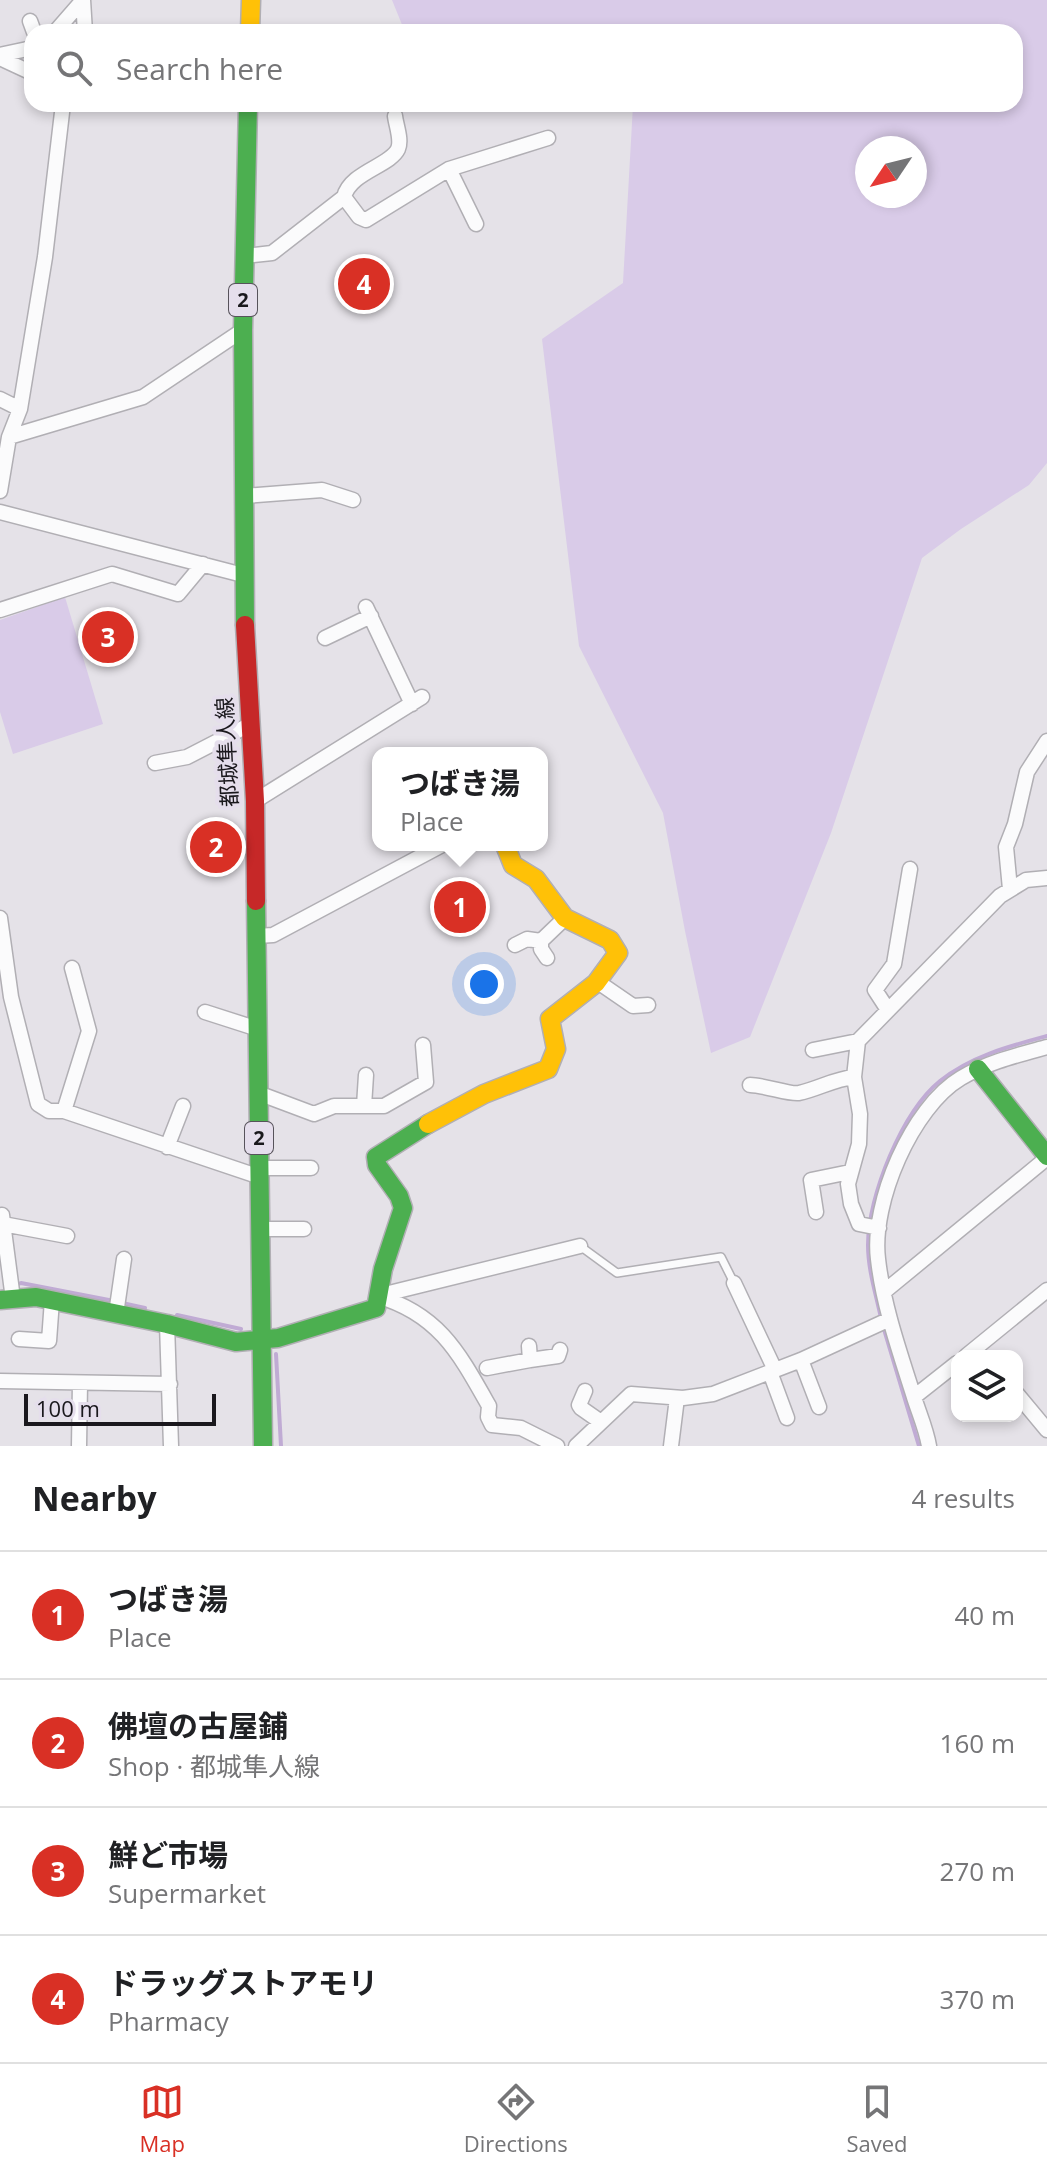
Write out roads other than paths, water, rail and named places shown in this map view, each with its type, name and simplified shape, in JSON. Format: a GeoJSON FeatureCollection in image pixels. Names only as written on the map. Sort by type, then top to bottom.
{"type":"FeatureCollection","features":[{"type":"Feature","properties":{"kind":"main road"},"geometry":{"type":"LineString","coordinates":[[250,24],[251,0]]}},
{"type":"Feature","properties":{"kind":"main road","name":"都城隼人線"},"geometry":{"type":"LineString","coordinates":[[248,112],[243,330],[243,575],[255,801],[263,1446]]}},
{"type":"Feature","properties":{"kind":"main road"},"geometry":{"type":"LineString","coordinates":[[8,1298],[36,1297],[117,1312],[236,1342],[262,1341],[376,1308],[383,1269],[403,1208],[399,1196],[377,1165],[376,1157],[444,1115],[494,1089],[548,1069],[556,1049],[550,1019],[598,982],[613,963],[618,950],[610,940],[565,918],[536,879],[513,865],[507,851]]}},
{"type":"Feature","properties":{"kind":"main road"},"geometry":{"type":"LineString","coordinates":[[978,1069],[1047,1157]]}},
{"type":"Feature","properties":{"kind":"street"},"geometry":{"type":"LineString","coordinates":[[62,24],[83,0],[84,24]]}},
{"type":"Feature","properties":{"kind":"street"},"geometry":{"type":"LineString","coordinates":[[0,56],[24,50]]}},
{"type":"Feature","properties":{"kind":"street"},"geometry":{"type":"LineString","coordinates":[[0,56],[24,69]]}},
{"type":"Feature","properties":{"kind":"street"},"geometry":{"type":"LineString","coordinates":[[0,491],[9,437],[20,409],[45,257],[62,112]]}},
{"type":"Feature","properties":{"kind":"street"},"geometry":{"type":"LineString","coordinates":[[245,256],[272,253],[344,197],[351,184],[396,152],[399,143],[395,116]]}},
{"type":"Feature","properties":{"kind":"street"},"geometry":{"type":"LineString","coordinates":[[344,197],[359,217],[366,220],[449,169],[548,138]]}},
{"type":"Feature","properties":{"kind":"street"},"geometry":{"type":"LineString","coordinates":[[449,169],[476,224]]}},
{"type":"Feature","properties":{"kind":"street"},"geometry":{"type":"LineString","coordinates":[[9,437],[143,397],[243,330]]}},
{"type":"Feature","properties":{"kind":"street"},"geometry":{"type":"LineString","coordinates":[[0,399],[20,409]]}},
{"type":"Feature","properties":{"kind":"street"},"geometry":{"type":"LineString","coordinates":[[245,496],[322,490],[353,500]]}},
{"type":"Feature","properties":{"kind":"street"},"geometry":{"type":"LineString","coordinates":[[0,512],[243,575]]}},
{"type":"Feature","properties":{"kind":"street"},"geometry":{"type":"LineString","coordinates":[[0,610],[112,574],[178,594],[203,564]]}},
{"type":"Feature","properties":{"kind":"street"},"geometry":{"type":"LineString","coordinates":[[255,801],[417,700],[368,612],[325,638]]}},
{"type":"Feature","properties":{"kind":"street"},"geometry":{"type":"LineString","coordinates":[[155,763],[187,757],[249,725]]}},
{"type":"Feature","properties":{"kind":"street"},"geometry":{"type":"LineString","coordinates":[[1010,889],[1006,847],[1015,824],[1027,772],[1047,741]]}},
{"type":"Feature","properties":{"kind":"street"},"geometry":{"type":"LineString","coordinates":[[257,936],[273,935],[431,851]]}},
{"type":"Feature","properties":{"kind":"street"},"geometry":{"type":"LineString","coordinates":[[888,1010],[875,990],[894,964],[910,869]]}},
{"type":"Feature","properties":{"kind":"street"},"geometry":{"type":"LineString","coordinates":[[813,1050],[858,1041],[1010,889],[1026,880],[1047,878]]}},
{"type":"Feature","properties":{"kind":"street"},"geometry":{"type":"LineString","coordinates":[[0,918],[11,997],[38,1104],[49,1111],[64,1111],[167,1147],[260,1173],[311,1168]]}},
{"type":"Feature","properties":{"kind":"street"},"geometry":{"type":"LineString","coordinates":[[547,958],[541,949],[541,941],[565,918]]}},
{"type":"Feature","properties":{"kind":"street"},"geometry":{"type":"LineString","coordinates":[[515,945],[527,939],[541,941]]}},
{"type":"Feature","properties":{"kind":"street"},"geometry":{"type":"LineString","coordinates":[[64,1111],[89,1031],[72,968]]}},
{"type":"Feature","properties":{"kind":"street"},"geometry":{"type":"LineString","coordinates":[[598,982],[633,1006],[648,1005]]}},
{"type":"Feature","properties":{"kind":"street"},"geometry":{"type":"LineString","coordinates":[[205,1012],[258,1029]]}},
{"type":"Feature","properties":{"kind":"street"},"geometry":{"type":"LineString","coordinates":[[858,1041],[854,1077],[860,1114],[859,1144],[848,1184],[851,1204],[859,1224],[872,1227]]}},
{"type":"Feature","properties":{"kind":"street"},"geometry":{"type":"LineString","coordinates":[[258,1093],[314,1114],[334,1106],[384,1106],[426,1082],[423,1045]]}},
{"type":"Feature","properties":{"kind":"street"},"geometry":{"type":"LineString","coordinates":[[931,1443],[885,1321],[885,1291],[872,1227],[895,1166],[918,1123],[937,1097],[978,1069],[1047,1047]]}},
{"type":"Feature","properties":{"kind":"street"},"geometry":{"type":"LineString","coordinates":[[364,1106],[366,1075]]}},
{"type":"Feature","properties":{"kind":"street"},"geometry":{"type":"LineString","coordinates":[[750,1085],[764,1085],[796,1094],[835,1079],[854,1077]]}},
{"type":"Feature","properties":{"kind":"street"},"geometry":{"type":"LineString","coordinates":[[167,1147],[183,1106]]}},
{"type":"Feature","properties":{"kind":"street"},"geometry":{"type":"LineString","coordinates":[[885,1291],[1047,1157]]}},
{"type":"Feature","properties":{"kind":"street"},"geometry":{"type":"LineString","coordinates":[[816,1212],[811,1180],[850,1172]]}},
{"type":"Feature","properties":{"kind":"street"},"geometry":{"type":"LineString","coordinates":[[8,1298],[10,1279],[3,1219],[67,1236]]}},
{"type":"Feature","properties":{"kind":"street"},"geometry":{"type":"LineString","coordinates":[[260,1229],[304,1229]]}},
{"type":"Feature","properties":{"kind":"street"},"geometry":{"type":"LineString","coordinates":[[377,1296],[580,1246]]}},
{"type":"Feature","properties":{"kind":"street"},"geometry":{"type":"LineString","coordinates":[[117,1312],[124,1259]]}},
{"type":"Feature","properties":{"kind":"street"},"geometry":{"type":"LineString","coordinates":[[734,1283],[773,1371],[787,1418]]}},
{"type":"Feature","properties":{"kind":"street"},"geometry":{"type":"LineString","coordinates":[[983,1350],[1046,1291]]}},
{"type":"Feature","properties":{"kind":"street"},"geometry":{"type":"LineString","coordinates":[[377,1296],[410,1307],[440,1330],[489,1406]]}},
{"type":"Feature","properties":{"kind":"street"},"geometry":{"type":"LineString","coordinates":[[19,1339],[55,1342],[52,1300]]}},
{"type":"Feature","properties":{"kind":"street"},"geometry":{"type":"LineString","coordinates":[[576,1446],[631,1394],[677,1398],[713,1394],[801,1360],[885,1321]]}},
{"type":"Feature","properties":{"kind":"street"},"geometry":{"type":"LineString","coordinates":[[167,1324],[171,1446]]}},
{"type":"Feature","properties":{"kind":"street"},"geometry":{"type":"LineString","coordinates":[[557,1446],[521,1428],[492,1425],[488,1417],[486,1367],[530,1353],[558,1356],[560,1350]]}},
{"type":"Feature","properties":{"kind":"street"},"geometry":{"type":"LineString","coordinates":[[801,1360],[819,1407]]}},
{"type":"Feature","properties":{"kind":"street"},"geometry":{"type":"LineString","coordinates":[[914,1397],[951,1368]]}},
{"type":"Feature","properties":{"kind":"street"},"geometry":{"type":"LineString","coordinates":[[0,1381],[170,1384]]}},
{"type":"Feature","properties":{"kind":"street"},"geometry":{"type":"LineString","coordinates":[[79,1446],[80,1383]]}},
{"type":"Feature","properties":{"kind":"street"},"geometry":{"type":"LineString","coordinates":[[585,1391],[579,1405],[601,1422]]}},
{"type":"Feature","properties":{"kind":"street"},"geometry":{"type":"LineString","coordinates":[[671,1446],[677,1398]]}},
{"type":"Feature","properties":{"kind":"street"},"geometry":{"type":"LineString","coordinates":[[1023,1401],[1047,1430]]}},
{"type":"Feature","properties":{"kind":"lane"},"geometry":{"type":"LineString","coordinates":[[580,1246],[617,1273],[721,1257],[734,1283]]}},
{"type":"Feature","properties":{"kind":"waterway"},"geometry":{"type":"LineString","coordinates":[[881,1318],[869,1264],[870,1225],[890,1156],[913,1113],[926,1095],[952,1072],[978,1058],[1047,1036]]}},
{"type":"Feature","properties":{"kind":"waterway"},"geometry":{"type":"LineString","coordinates":[[13,1286],[21,1283],[114,1301]]}},
{"type":"Feature","properties":{"kind":"waterway"},"geometry":{"type":"LineString","coordinates":[[122,1303],[145,1308]]}},
{"type":"Feature","properties":{"kind":"waterway"},"geometry":{"type":"LineString","coordinates":[[177,1315],[241,1329]]}},
{"type":"Feature","properties":{"kind":"waterway"},"geometry":{"type":"LineString","coordinates":[[883,1326],[919,1446]]}},
{"type":"Feature","properties":{"kind":"waterway"},"geometry":{"type":"LineString","coordinates":[[276,1354],[281,1446]]}},
{"type":"Feature","properties":{"kind":"place","name":"ドラッグストアモリ"},"geometry":{"type":"Point","coordinates":[364,284]}},
{"type":"Feature","properties":{"kind":"place","name":"鮮ど市場"},"geometry":{"type":"Point","coordinates":[108,637]}},
{"type":"Feature","properties":{"kind":"place","name":"佛壇の古屋鋪"},"geometry":{"type":"Point","coordinates":[216,847]}},
{"type":"Feature","properties":{"kind":"place","name":"つばき湯"},"geometry":{"type":"Point","coordinates":[460,907]}}]}
